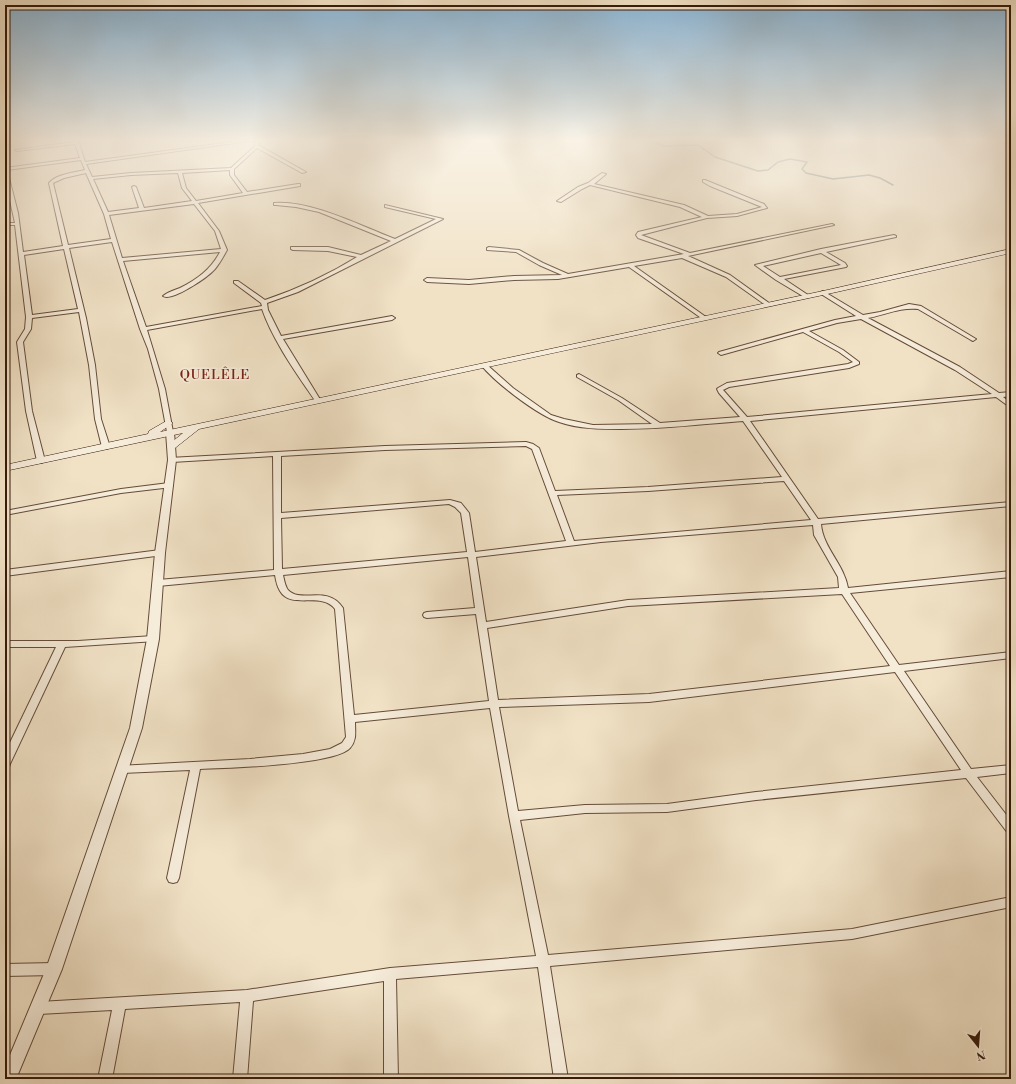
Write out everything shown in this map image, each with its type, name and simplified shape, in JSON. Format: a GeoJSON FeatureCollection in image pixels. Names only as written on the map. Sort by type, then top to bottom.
{"type":"FeatureCollection","features":[{"type":"Feature","properties":{"kind":"main road"},"geometry":{"type":"LineString","coordinates":[[5,468],[823,293],[1011,251]]}},
{"type":"Feature","properties":{"kind":"main road"},"geometry":{"type":"LineString","coordinates":[[170,433],[186,424],[196,427]]}},
{"type":"Feature","properties":{"kind":"street"},"geometry":{"type":"LineString","coordinates":[[10,191],[18,224],[29,317],[28,329],[20,342],[30,411],[41,461]]}},
{"type":"Feature","properties":{"kind":"street"},"geometry":{"type":"LineString","coordinates":[[53,191],[92,365],[98,419],[106,447]]}},
{"type":"Feature","properties":{"kind":"street"},"geometry":{"type":"LineString","coordinates":[[8,1079],[54,969],[136,728],[153,639],[160,553],[172,460],[170,433],[162,389],[151,348],[143,329],[106,214],[96,191]]}},
{"type":"Feature","properties":{"kind":"street"},"geometry":{"type":"LineString","coordinates":[[135,191],[142,210]]}},
{"type":"Feature","properties":{"kind":"street"},"geometry":{"type":"LineString","coordinates":[[166,296],[196,281],[208,273],[216,266],[224,250],[220,236],[197,202],[186,191]]}},
{"type":"Feature","properties":{"kind":"street"},"geometry":{"type":"LineString","coordinates":[[243,191],[246,194]]}},
{"type":"Feature","properties":{"kind":"street"},"geometry":{"type":"LineString","coordinates":[[106,214],[197,202],[266,191]]}},
{"type":"Feature","properties":{"kind":"street"},"geometry":{"type":"LineString","coordinates":[[559,201],[576,191]]}},
{"type":"Feature","properties":{"kind":"street"},"geometry":{"type":"LineString","coordinates":[[618,191],[682,206],[707,217]]}},
{"type":"Feature","properties":{"kind":"street"},"geometry":{"type":"LineString","coordinates":[[727,191],[765,208],[737,215],[707,217],[638,234],[686,255],[728,276],[767,304]]}},
{"type":"Feature","properties":{"kind":"street"},"geometry":{"type":"LineString","coordinates":[[276,204],[320,211],[396,241]]}},
{"type":"Feature","properties":{"kind":"street"},"geometry":{"type":"LineString","coordinates":[[143,329],[264,305],[340,270],[362,257],[441,219],[387,206]]}},
{"type":"Feature","properties":{"kind":"street"},"geometry":{"type":"LineString","coordinates":[[5,224],[18,224]]}},
{"type":"Feature","properties":{"kind":"street"},"geometry":{"type":"LineString","coordinates":[[427,280],[468,282],[568,276],[686,255],[832,225]]}},
{"type":"Feature","properties":{"kind":"street"},"geometry":{"type":"LineString","coordinates":[[806,296],[758,265],[894,236]]}},
{"type":"Feature","properties":{"kind":"street"},"geometry":{"type":"LineString","coordinates":[[22,254],[114,240]]}},
{"type":"Feature","properties":{"kind":"street"},"geometry":{"type":"LineString","coordinates":[[293,248],[328,249],[362,257]]}},
{"type":"Feature","properties":{"kind":"street"},"geometry":{"type":"LineString","coordinates":[[489,249],[517,251],[540,264],[568,276]]}},
{"type":"Feature","properties":{"kind":"street"},"geometry":{"type":"LineString","coordinates":[[120,260],[224,250]]}},
{"type":"Feature","properties":{"kind":"street"},"geometry":{"type":"LineString","coordinates":[[778,279],[844,266],[821,251]]}},
{"type":"Feature","properties":{"kind":"street"},"geometry":{"type":"LineString","coordinates":[[630,265],[704,318]]}},
{"type":"Feature","properties":{"kind":"street"},"geometry":{"type":"LineString","coordinates":[[236,282],[264,305],[280,338],[318,401]]}},
{"type":"Feature","properties":{"kind":"street"},"geometry":{"type":"LineString","coordinates":[[823,293],[861,317],[954,365],[998,395],[1011,406]]}},
{"type":"Feature","properties":{"kind":"street"},"geometry":{"type":"LineString","coordinates":[[721,352],[837,321],[881,314],[909,306],[915,306],[973,339]]}},
{"type":"Feature","properties":{"kind":"street"},"geometry":{"type":"LineString","coordinates":[[29,317],[80,310]]}},
{"type":"Feature","properties":{"kind":"street"},"geometry":{"type":"LineString","coordinates":[[280,338],[392,318]]}},
{"type":"Feature","properties":{"kind":"street"},"geometry":{"type":"LineString","coordinates":[[804,330],[848,355],[857,363],[849,366],[722,387],[720,389],[721,392],[745,419],[817,523],[818,535],[842,577],[844,591],[895,668],[969,774],[1011,829]]}},
{"type":"Feature","properties":{"kind":"street"},"geometry":{"type":"LineString","coordinates":[[484,365],[511,390],[550,416],[562,421],[593,427],[626,428],[659,426],[1011,394]]}},
{"type":"Feature","properties":{"kind":"street"},"geometry":{"type":"LineString","coordinates":[[579,376],[620,398],[659,426]]}},
{"type":"Feature","properties":{"kind":"street"},"geometry":{"type":"LineString","coordinates":[[172,460],[278,454],[531,445],[534,448],[571,543]]}},
{"type":"Feature","properties":{"kind":"street"},"geometry":{"type":"LineString","coordinates":[[122,769],[250,763],[332,753],[346,746],[351,737],[339,608],[333,601],[323,598],[304,598],[289,595],[283,590],[278,573],[278,454]]}},
{"type":"Feature","properties":{"kind":"street"},"geometry":{"type":"LineString","coordinates":[[551,493],[648,489],[787,479]]}},
{"type":"Feature","properties":{"kind":"street"},"geometry":{"type":"LineString","coordinates":[[5,513],[120,491],[169,485]]}},
{"type":"Feature","properties":{"kind":"street"},"geometry":{"type":"LineString","coordinates":[[278,516],[450,502],[458,505],[465,513],[470,554],[494,704],[514,816],[544,960],[561,1079]]}},
{"type":"Feature","properties":{"kind":"street"},"geometry":{"type":"LineString","coordinates":[[158,583],[278,573],[571,543],[817,523],[1011,504]]}},
{"type":"Feature","properties":{"kind":"street"},"geometry":{"type":"LineString","coordinates":[[5,573],[160,553]]}},
{"type":"Feature","properties":{"kind":"street"},"geometry":{"type":"LineString","coordinates":[[482,626],[628,603],[844,591],[1011,574]]}},
{"type":"Feature","properties":{"kind":"street"},"geometry":{"type":"LineString","coordinates":[[427,615],[480,611]]}},
{"type":"Feature","properties":{"kind":"street"},"geometry":{"type":"LineString","coordinates":[[5,644],[62,644],[153,639]]}},
{"type":"Feature","properties":{"kind":"street"},"geometry":{"type":"LineString","coordinates":[[5,762],[62,644]]}},
{"type":"Feature","properties":{"kind":"street"},"geometry":{"type":"LineString","coordinates":[[349,719],[494,704],[649,698],[1011,655]]}},
{"type":"Feature","properties":{"kind":"street"},"geometry":{"type":"LineString","coordinates":[[173,878],[196,766]]}},
{"type":"Feature","properties":{"kind":"street"},"geometry":{"type":"LineString","coordinates":[[514,816],[585,809],[666,808],[756,796],[1011,769]]}},
{"type":"Feature","properties":{"kind":"street"},"geometry":{"type":"LineString","coordinates":[[38,1008],[247,996],[390,974],[852,934],[1011,902]]}},
{"type":"Feature","properties":{"kind":"street"},"geometry":{"type":"LineString","coordinates":[[5,970],[54,969]]}},
{"type":"Feature","properties":{"kind":"street"},"geometry":{"type":"LineString","coordinates":[[390,974],[391,1079]]}},
{"type":"Feature","properties":{"kind":"street"},"geometry":{"type":"LineString","coordinates":[[240,1079],[247,996]]}},
{"type":"Feature","properties":{"kind":"street"},"geometry":{"type":"LineString","coordinates":[[105,1079],[120,1003]]}},
{"type":"Feature","properties":{"kind":"district","name":"QUELÊLE"},"geometry":{"type":"Point","coordinates":[215,375]}}]}
